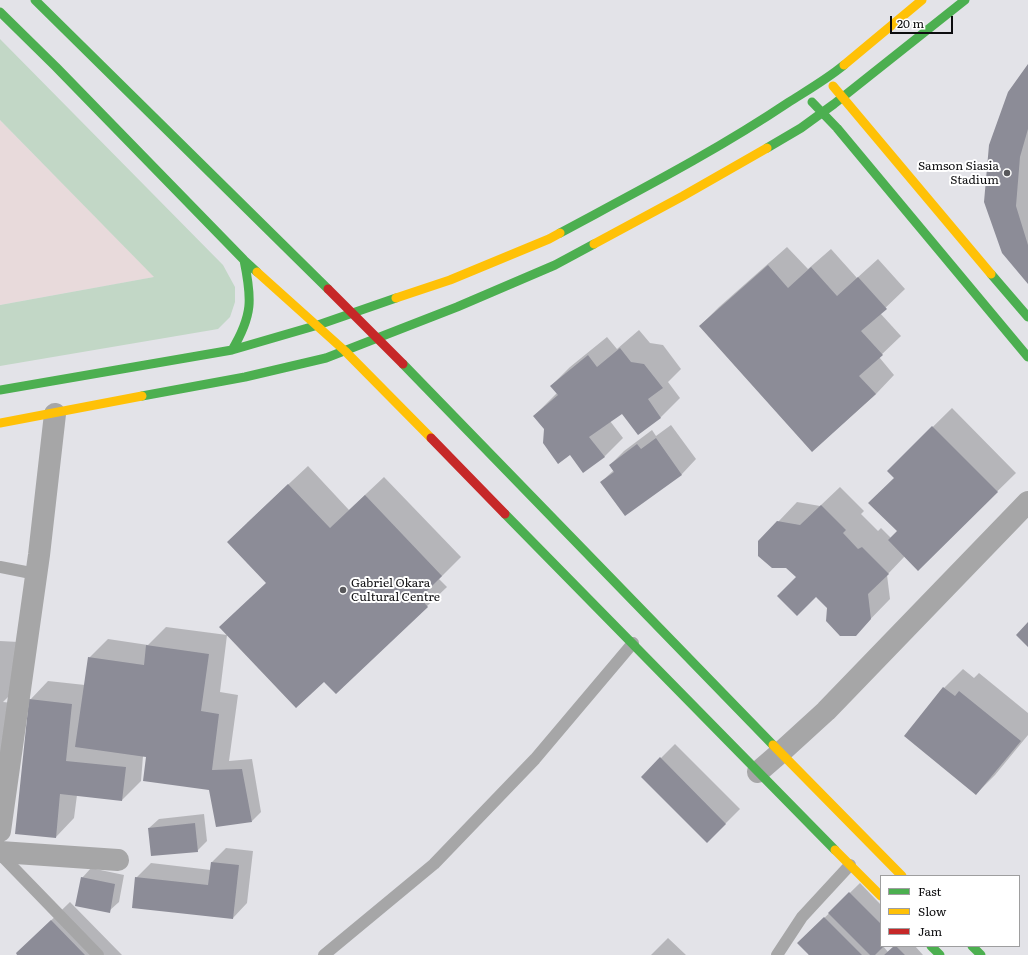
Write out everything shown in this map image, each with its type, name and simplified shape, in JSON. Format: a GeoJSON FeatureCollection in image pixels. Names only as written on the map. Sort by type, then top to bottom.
{"type":"FeatureCollection","features":[{"type":"Feature","properties":{"kind":"street"},"geometry":{"type":"LineString","coordinates":[[35,0],[377,338],[540,504],[780,753],[901,875]]}},
{"type":"Feature","properties":{"kind":"street"},"geometry":{"type":"LineString","coordinates":[[0,390],[232,350],[318,325],[450,280],[549,239],[756,124],[828,78],[871,44],[922,0]]}},
{"type":"Feature","properties":{"kind":"street"},"geometry":{"type":"LineString","coordinates":[[0,423],[56,414],[245,377],[326,358],[457,307],[555,265],[683,196],[801,128],[842,98],[965,0]]}},
{"type":"Feature","properties":{"kind":"street"},"geometry":{"type":"LineString","coordinates":[[0,12],[244,260],[318,325],[345,351],[634,643],[758,772],[880,895]]}},
{"type":"Feature","properties":{"kind":"street"},"geometry":{"type":"LineString","coordinates":[[828,78],[842,98],[1028,317]]}},
{"type":"Feature","properties":{"kind":"street"},"geometry":{"type":"LineString","coordinates":[[803,93],[836,128],[1028,357]]}},
{"type":"Feature","properties":{"kind":"street"},"geometry":{"type":"LineString","coordinates":[[232,350],[243,332],[250,312],[250,288],[244,260]]}},
{"type":"Feature","properties":{"kind":"street"},"geometry":{"type":"LineString","coordinates":[[0,831],[36,574],[56,414]]}},
{"type":"Feature","properties":{"kind":"street"},"geometry":{"type":"LineString","coordinates":[[758,772],[826,711],[1028,502]]}},
{"type":"Feature","properties":{"kind":"street"},"geometry":{"type":"LineString","coordinates":[[0,853],[118,860]]}},
{"type":"Feature","properties":{"kind":"street"},"geometry":{"type":"LineString","coordinates":[[932,947],[940,955]]}},
{"type":"Feature","properties":{"kind":"street"},"geometry":{"type":"LineString","coordinates":[[973,947],[981,955]]}},
{"type":"Feature","properties":{"kind":"lane"},"geometry":{"type":"LineString","coordinates":[[0,567],[36,574]]}},
{"type":"Feature","properties":{"kind":"lane"},"geometry":{"type":"LineString","coordinates":[[324,955],[434,864],[535,759],[634,643]]}},
{"type":"Feature","properties":{"kind":"lane"},"geometry":{"type":"LineString","coordinates":[[0,853],[98,955]]}},
{"type":"Feature","properties":{"kind":"lane"},"geometry":{"type":"LineString","coordinates":[[777,955],[802,917],[850,865]]}},
{"type":"Feature","properties":{"kind":"shaded area"},"geometry":{"type":"Polygon","coordinates":[[[0,120],[155,277],[0,305],[0,120]]]}},
{"type":"Feature","properties":{"kind":"green space"},"geometry":{"type":"Polygon","coordinates":[[[0,39],[223,265],[235,287],[235,302],[230,317],[218,329],[0,366],[0,305],[154,277],[0,120],[0,39]]]}},
{"type":"Feature","properties":{"kind":"building","name":"Samson Siasia Stadium"},"geometry":{"type":"Polygon","coordinates":[[[1028,64],[1028,129],[1020,157],[1016,206],[1028,245],[1028,284],[1002,253],[984,202],[989,145],[1008,92],[1028,64]]]}},
{"type":"Feature","properties":{"kind":"building"},"geometry":{"type":"Polygon","coordinates":[[[768,265],[788,288],[811,267],[837,296],[858,277],[887,309],[861,331],[883,355],[859,376],[876,394],[812,452],[699,326],[768,265]]]}},
{"type":"Feature","properties":{"kind":"building"},"geometry":{"type":"Polygon","coordinates":[[[620,348],[631,362],[644,364],[663,388],[648,399],[661,418],[638,435],[622,414],[589,437],[605,457],[583,473],[570,455],[558,464],[543,443],[544,429],[533,416],[558,395],[550,386],[588,355],[597,367],[620,348]]]}},
{"type":"Feature","properties":{"kind":"building"},"geometry":{"type":"Polygon","coordinates":[[[932,426],[998,492],[918,571],[888,540],[897,531],[868,503],[894,478],[887,471],[932,426]]]}},
{"type":"Feature","properties":{"kind":"building"},"geometry":{"type":"Polygon","coordinates":[[[656,438],[682,475],[625,516],[600,482],[614,472],[609,465],[637,444],[641,449],[656,438]]]}},
{"type":"Feature","properties":{"kind":"building","name":"Gabriel Okara Cultural Centre"},"geometry":{"type":"Polygon","coordinates":[[[288,484],[330,528],[365,495],[442,576],[420,598],[428,607],[336,694],[324,682],[296,708],[219,627],[266,583],[227,542],[288,484]]]}},
{"type":"Feature","properties":{"kind":"building"},"geometry":{"type":"Polygon","coordinates":[[[821,505],[846,530],[843,533],[858,549],[862,547],[889,574],[868,594],[871,619],[856,636],[840,636],[826,621],[827,608],[816,597],[797,616],[777,596],[796,577],[786,568],[772,568],[758,556],[758,541],[777,521],[800,525],[821,505]]]}},
{"type":"Feature","properties":{"kind":"building"},"geometry":{"type":"Polygon","coordinates":[[[1028,622],[1028,647],[1016,635],[1028,622]]]}},
{"type":"Feature","properties":{"kind":"building"},"geometry":{"type":"Polygon","coordinates":[[[146,645],[209,654],[201,711],[219,714],[212,770],[242,769],[252,822],[216,827],[209,790],[143,781],[146,757],[75,747],[88,657],[144,665],[146,645]]]}},
{"type":"Feature","properties":{"kind":"building"},"geometry":{"type":"Polygon","coordinates":[[[943,687],[955,696],[959,691],[1021,741],[976,795],[904,736],[943,687]]]}},
{"type":"Feature","properties":{"kind":"building"},"geometry":{"type":"Polygon","coordinates":[[[29,699],[72,704],[66,761],[126,767],[122,801],[60,794],[56,838],[15,834],[29,699]]]}},
{"type":"Feature","properties":{"kind":"building"},"geometry":{"type":"Polygon","coordinates":[[[660,757],[726,824],[707,843],[641,777],[660,757]]]}},
{"type":"Feature","properties":{"kind":"building"},"geometry":{"type":"Polygon","coordinates":[[[195,823],[198,852],[151,856],[148,828],[195,823]]]}},
{"type":"Feature","properties":{"kind":"building"},"geometry":{"type":"Polygon","coordinates":[[[211,862],[239,865],[233,919],[132,908],[135,877],[208,885],[211,862]]]}},
{"type":"Feature","properties":{"kind":"building"},"geometry":{"type":"Polygon","coordinates":[[[81,877],[115,884],[110,913],[75,906],[81,877]]]}},
{"type":"Feature","properties":{"kind":"building"},"geometry":{"type":"Polygon","coordinates":[[[849,892],[880,923],[880,947],[883,947],[875,955],[870,955],[828,913],[849,892]]]}},
{"type":"Feature","properties":{"kind":"building"},"geometry":{"type":"Polygon","coordinates":[[[824,917],[862,955],[809,955],[797,943],[824,917]]]}},
{"type":"Feature","properties":{"kind":"building"},"geometry":{"type":"Polygon","coordinates":[[[51,920],[85,955],[17,955],[16,953],[51,920]]]}},
{"type":"Feature","properties":{"kind":"building"},"geometry":{"type":"Polygon","coordinates":[[[893,947],[897,947],[905,955],[884,955],[893,947]]]}},
{"type":"Feature","properties":{"kind":"traffic: fast"},"geometry":{"type":"LineString","coordinates":[[35,0],[328,289]]}},
{"type":"Feature","properties":{"kind":"traffic: fast"},"geometry":{"type":"LineString","coordinates":[[767,148],[801,128],[834,104],[965,0]]}},
{"type":"Feature","properties":{"kind":"traffic: fast"},"geometry":{"type":"LineString","coordinates":[[0,12],[257,272]]}},
{"type":"Feature","properties":{"kind":"traffic: fast"},"geometry":{"type":"LineString","coordinates":[[560,233],[733,137],[831,75],[844,65]]}},
{"type":"Feature","properties":{"kind":"traffic: fast"},"geometry":{"type":"LineString","coordinates":[[812,102],[837,128],[1028,357]]}},
{"type":"Feature","properties":{"kind":"traffic: fast"},"geometry":{"type":"LineString","coordinates":[[142,396],[245,377],[326,358],[457,307],[555,265],[594,244]]}},
{"type":"Feature","properties":{"kind":"traffic: fast"},"geometry":{"type":"LineString","coordinates":[[232,350],[244,327],[249,306],[244,260]]}},
{"type":"Feature","properties":{"kind":"traffic: fast"},"geometry":{"type":"LineString","coordinates":[[991,274],[1028,317]]}},
{"type":"Feature","properties":{"kind":"traffic: fast"},"geometry":{"type":"LineString","coordinates":[[0,390],[232,350],[318,325],[396,298]]}},
{"type":"Feature","properties":{"kind":"traffic: fast"},"geometry":{"type":"LineString","coordinates":[[403,364],[773,745]]}},
{"type":"Feature","properties":{"kind":"traffic: fast"},"geometry":{"type":"LineString","coordinates":[[505,514],[835,850]]}},
{"type":"Feature","properties":{"kind":"traffic: fast"},"geometry":{"type":"LineString","coordinates":[[932,947],[940,955]]}},
{"type":"Feature","properties":{"kind":"traffic: fast"},"geometry":{"type":"LineString","coordinates":[[973,947],[981,955]]}},
{"type":"Feature","properties":{"kind":"traffic: slow"},"geometry":{"type":"LineString","coordinates":[[844,65],[922,0]]}},
{"type":"Feature","properties":{"kind":"traffic: slow"},"geometry":{"type":"LineString","coordinates":[[833,86],[991,274]]}},
{"type":"Feature","properties":{"kind":"traffic: slow"},"geometry":{"type":"LineString","coordinates":[[594,244],[683,196],[767,148]]}},
{"type":"Feature","properties":{"kind":"traffic: slow"},"geometry":{"type":"LineString","coordinates":[[396,298],[450,280],[560,233]]}},
{"type":"Feature","properties":{"kind":"traffic: slow"},"geometry":{"type":"LineString","coordinates":[[257,272],[345,351],[431,438]]}},
{"type":"Feature","properties":{"kind":"traffic: slow"},"geometry":{"type":"LineString","coordinates":[[0,423],[142,396]]}},
{"type":"Feature","properties":{"kind":"traffic: slow"},"geometry":{"type":"LineString","coordinates":[[773,745],[901,875]]}},
{"type":"Feature","properties":{"kind":"traffic: slow"},"geometry":{"type":"LineString","coordinates":[[835,850],[880,895]]}},
{"type":"Feature","properties":{"kind":"traffic: jam"},"geometry":{"type":"LineString","coordinates":[[328,289],[403,364]]}},
{"type":"Feature","properties":{"kind":"traffic: jam"},"geometry":{"type":"LineString","coordinates":[[431,438],[505,514]]}},
{"type":"Feature","properties":{"kind":"place","name":"Samson Siasia Stadium"},"geometry":{"type":"Point","coordinates":[1007,173]}},
{"type":"Feature","properties":{"kind":"place","name":"Gabriel Okara Cultural Centre"},"geometry":{"type":"Point","coordinates":[343,590]}}]}
